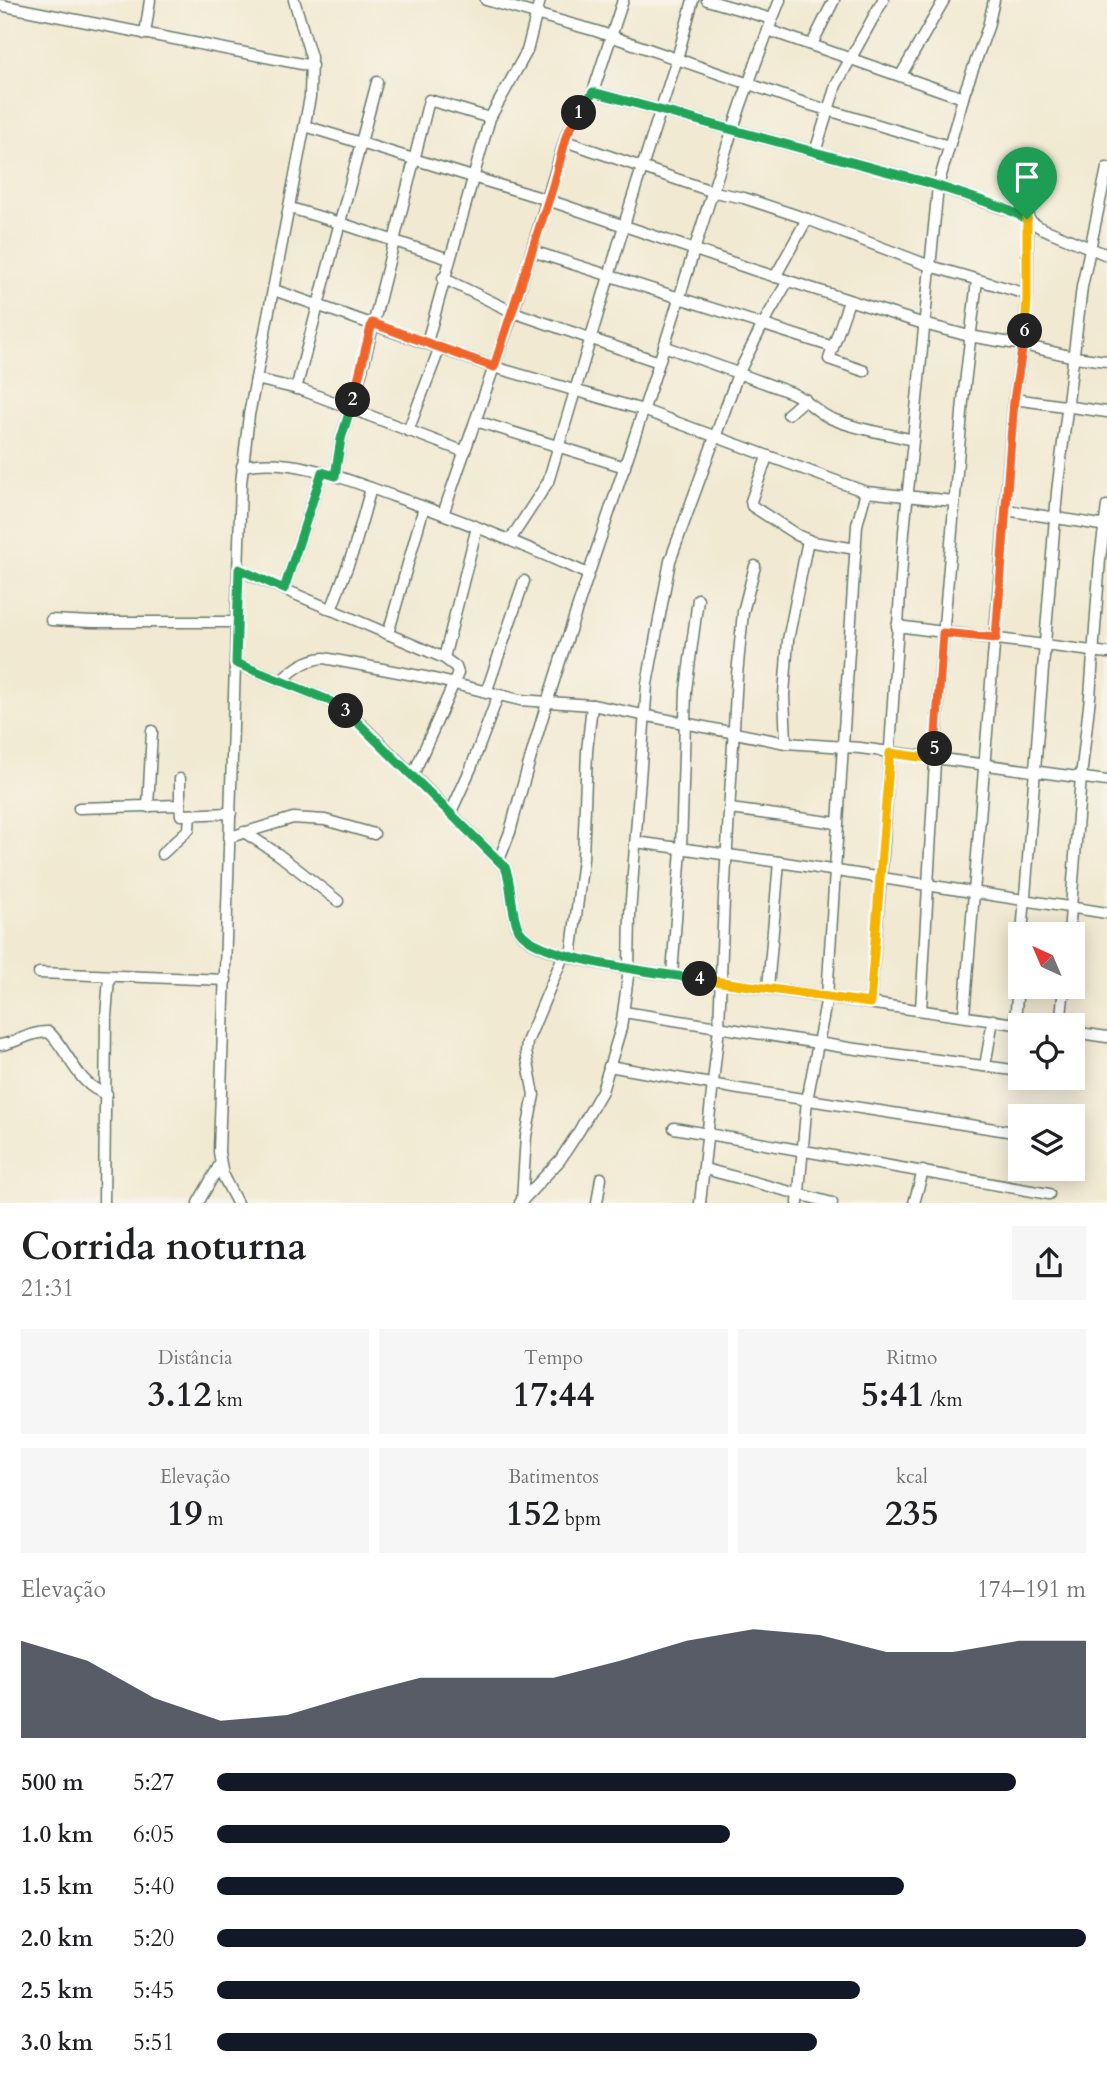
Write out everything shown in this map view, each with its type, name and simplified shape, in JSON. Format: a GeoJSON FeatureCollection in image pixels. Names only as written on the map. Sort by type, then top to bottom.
{"type":"FeatureCollection","features":[{"type":"Feature","properties":{"kind":"street"},"geometry":{"type":"LineString","coordinates":[[145,34],[150,0]]}},
{"type":"Feature","properties":{"kind":"street"},"geometry":{"type":"LineString","coordinates":[[237,1203],[223,1176],[219,1152],[242,466],[310,97],[312,66],[294,0]]}},
{"type":"Feature","properties":{"kind":"street"},"geometry":{"type":"LineString","coordinates":[[486,0],[611,36],[828,111],[949,146]]}},
{"type":"Feature","properties":{"kind":"street"},"geometry":{"type":"LineString","coordinates":[[427,342],[490,118],[527,51],[540,0]]}},
{"type":"Feature","properties":{"kind":"street"},"geometry":{"type":"LineString","coordinates":[[443,514],[513,312],[565,141],[577,115],[593,92],[623,0]]}},
{"type":"Feature","properties":{"kind":"street"},"geometry":{"type":"LineString","coordinates":[[510,540],[548,482],[693,0]]}},
{"type":"Feature","properties":{"kind":"street"},"geometry":{"type":"LineString","coordinates":[[707,0],[732,3],[772,19]]}},
{"type":"Feature","properties":{"kind":"street"},"geometry":{"type":"LineString","coordinates":[[499,860],[510,832],[546,702],[749,84],[780,0]]}},
{"type":"Feature","properties":{"kind":"street"},"geometry":{"type":"LineString","coordinates":[[812,44],[834,0]]}},
{"type":"Feature","properties":{"kind":"street"},"geometry":{"type":"LineString","coordinates":[[815,152],[836,85],[883,0]]}},
{"type":"Feature","properties":{"kind":"street"},"geometry":{"type":"LineString","coordinates":[[901,75],[944,0]]}},
{"type":"Feature","properties":{"kind":"street"},"geometry":{"type":"LineString","coordinates":[[870,1003],[907,497],[938,186],[994,0]]}},
{"type":"Feature","properties":{"kind":"street"},"geometry":{"type":"LineString","coordinates":[[0,5],[312,66]]}},
{"type":"Feature","properties":{"kind":"street"},"geometry":{"type":"LineString","coordinates":[[768,30],[963,98]]}},
{"type":"Feature","properties":{"kind":"street"},"geometry":{"type":"LineString","coordinates":[[296,389],[377,82]]}},
{"type":"Feature","properties":{"kind":"street"},"geometry":{"type":"LineString","coordinates":[[593,92],[938,186],[1004,208],[1041,228],[1107,255]]}},
{"type":"Feature","properties":{"kind":"street"},"geometry":{"type":"LineString","coordinates":[[335,476],[341,439],[429,100],[490,118]]}},
{"type":"Feature","properties":{"kind":"street"},"geometry":{"type":"LineString","coordinates":[[305,126],[548,200],[924,324],[969,336],[1107,361]]}},
{"type":"Feature","properties":{"kind":"street"},"geometry":{"type":"LineString","coordinates":[[565,141],[713,192],[744,198],[807,219],[930,266],[1027,294]]}},
{"type":"Feature","properties":{"kind":"street"},"geometry":{"type":"LineString","coordinates":[[1023,922],[1054,519],[1082,287],[1107,168]]}},
{"type":"Feature","properties":{"kind":"street"},"geometry":{"type":"LineString","coordinates":[[964,1016],[1014,400],[1023,345],[1027,294],[1028,188]]}},
{"type":"Feature","properties":{"kind":"street"},"geometry":{"type":"LineString","coordinates":[[290,208],[340,222],[449,260]]}},
{"type":"Feature","properties":{"kind":"street"},"geometry":{"type":"LineString","coordinates":[[775,277],[807,219]]}},
{"type":"Feature","properties":{"kind":"street"},"geometry":{"type":"LineString","coordinates":[[532,251],[833,346]]}},
{"type":"Feature","properties":{"kind":"street"},"geometry":{"type":"LineString","coordinates":[[443,278],[513,312],[659,362]]}},
{"type":"Feature","properties":{"kind":"street"},"geometry":{"type":"LineString","coordinates":[[921,1010],[943,633],[969,336],[977,280]]}},
{"type":"Feature","properties":{"kind":"street"},"geometry":{"type":"LineString","coordinates":[[521,1202],[559,1160],[602,1091],[624,1012],[651,655],[670,561],[738,374],[788,281]]}},
{"type":"Feature","properties":{"kind":"street"},"geometry":{"type":"LineString","coordinates":[[274,290],[494,367],[643,410],[866,492],[954,501]]}},
{"type":"Feature","properties":{"kind":"street"},"geometry":{"type":"LineString","coordinates":[[849,301],[829,359],[864,371]]}},
{"type":"Feature","properties":{"kind":"street"},"geometry":{"type":"LineString","coordinates":[[664,346],[805,399],[824,415],[840,422],[913,440]]}},
{"type":"Feature","properties":{"kind":"street"},"geometry":{"type":"LineString","coordinates":[[408,431],[440,347]]}},
{"type":"Feature","properties":{"kind":"street"},"geometry":{"type":"LineString","coordinates":[[256,379],[296,389],[465,452]]}},
{"type":"Feature","properties":{"kind":"street"},"geometry":{"type":"LineString","coordinates":[[788,414],[805,399]]}},
{"type":"Feature","properties":{"kind":"street"},"geometry":{"type":"LineString","coordinates":[[1014,400],[1107,412]]}},
{"type":"Feature","properties":{"kind":"street"},"geometry":{"type":"LineString","coordinates":[[476,421],[625,467]]}},
{"type":"Feature","properties":{"kind":"street"},"geometry":{"type":"LineString","coordinates":[[767,457],[751,501],[752,506],[808,540],[856,549]]}},
{"type":"Feature","properties":{"kind":"street"},"geometry":{"type":"LineString","coordinates":[[242,466],[272,462],[335,476],[477,527],[588,574]]}},
{"type":"Feature","properties":{"kind":"street"},"geometry":{"type":"LineString","coordinates":[[284,589],[322,472]]}},
{"type":"Feature","properties":{"kind":"street"},"geometry":{"type":"LineString","coordinates":[[331,610],[354,549],[371,488]]}},
{"type":"Feature","properties":{"kind":"street"},"geometry":{"type":"LineString","coordinates":[[798,1199],[807,1100],[827,997],[857,525],[866,492]]}},
{"type":"Feature","properties":{"kind":"street"},"geometry":{"type":"LineString","coordinates":[[1070,922],[1107,506]]}},
{"type":"Feature","properties":{"kind":"street"},"geometry":{"type":"LineString","coordinates":[[388,634],[424,507]]}},
{"type":"Feature","properties":{"kind":"street"},"geometry":{"type":"LineString","coordinates":[[1006,510],[1106,526]]}},
{"type":"Feature","properties":{"kind":"street"},"geometry":{"type":"LineString","coordinates":[[444,658],[477,527]]}},
{"type":"Feature","properties":{"kind":"street"},"geometry":{"type":"LineString","coordinates":[[786,743],[784,695],[788,640],[808,540]]}},
{"type":"Feature","properties":{"kind":"street"},"geometry":{"type":"LineString","coordinates":[[700,1203],[719,1027],[730,783],[743,612],[755,566]]}},
{"type":"Feature","properties":{"kind":"street"},"geometry":{"type":"LineString","coordinates":[[239,569],[444,658],[456,667],[458,673],[413,775]]}},
{"type":"Feature","properties":{"kind":"street"},"geometry":{"type":"LineString","coordinates":[[486,694],[524,581]]}},
{"type":"Feature","properties":{"kind":"street"},"geometry":{"type":"LineString","coordinates":[[672,975],[681,849],[686,690],[698,599]]}},
{"type":"Feature","properties":{"kind":"street"},"geometry":{"type":"LineString","coordinates":[[51,620],[237,622]]}},
{"type":"Feature","properties":{"kind":"street"},"geometry":{"type":"LineString","coordinates":[[897,626],[1107,653]]}},
{"type":"Feature","properties":{"kind":"street"},"geometry":{"type":"LineString","coordinates":[[281,681],[295,668],[312,659],[324,658],[520,701],[592,705],[786,743],[844,747],[1107,781]]}},
{"type":"Feature","properties":{"kind":"street"},"geometry":{"type":"LineString","coordinates":[[236,663],[340,706],[355,718],[505,867],[516,922],[520,932],[530,939],[567,956],[629,969],[1008,1022]]}},
{"type":"Feature","properties":{"kind":"street"},"geometry":{"type":"LineString","coordinates":[[451,812],[498,696]]}},
{"type":"Feature","properties":{"kind":"street"},"geometry":{"type":"LineString","coordinates":[[521,1202],[526,1136],[534,1095],[526,1052],[527,1042],[567,956],[583,859],[592,705]]}},
{"type":"Feature","properties":{"kind":"street"},"geometry":{"type":"LineString","coordinates":[[148,807],[152,731]]}},
{"type":"Feature","properties":{"kind":"street"},"geometry":{"type":"LineString","coordinates":[[180,779],[181,815],[231,813]]}},
{"type":"Feature","properties":{"kind":"street"},"geometry":{"type":"LineString","coordinates":[[79,808],[180,805]]}},
{"type":"Feature","properties":{"kind":"street"},"geometry":{"type":"LineString","coordinates":[[730,809],[837,823]]}},
{"type":"Feature","properties":{"kind":"street"},"geometry":{"type":"LineString","coordinates":[[162,854],[189,829],[190,815]]}},
{"type":"Feature","properties":{"kind":"street"},"geometry":{"type":"LineString","coordinates":[[230,837],[293,818],[326,820],[374,834]]}},
{"type":"Feature","properties":{"kind":"street"},"geometry":{"type":"LineString","coordinates":[[244,832],[278,854],[338,901]]}},
{"type":"Feature","properties":{"kind":"street"},"geometry":{"type":"LineString","coordinates":[[636,842],[1107,913]]}},
{"type":"Feature","properties":{"kind":"street"},"geometry":{"type":"LineString","coordinates":[[768,988],[779,862]]}},
{"type":"Feature","properties":{"kind":"street"},"geometry":{"type":"LineString","coordinates":[[39,973],[226,980]]}},
{"type":"Feature","properties":{"kind":"street"},"geometry":{"type":"LineString","coordinates":[[104,1203],[106,1017],[109,977]]}},
{"type":"Feature","properties":{"kind":"street"},"geometry":{"type":"LineString","coordinates":[[624,1012],[816,1043],[1008,1069]]}},
{"type":"Feature","properties":{"kind":"street"},"geometry":{"type":"LineString","coordinates":[[985,1066],[993,1020]]}},
{"type":"Feature","properties":{"kind":"street"},"geometry":{"type":"LineString","coordinates":[[0,1045],[19,1041],[33,1034],[49,1032],[57,1039],[71,1065],[84,1080],[107,1094]]}},
{"type":"Feature","properties":{"kind":"street"},"geometry":{"type":"LineString","coordinates":[[1085,1034],[1107,1037]]}},
{"type":"Feature","properties":{"kind":"street"},"geometry":{"type":"LineString","coordinates":[[609,1066],[1008,1131]]}},
{"type":"Feature","properties":{"kind":"street"},"geometry":{"type":"LineString","coordinates":[[674,1128],[1049,1194]]}},
{"type":"Feature","properties":{"kind":"street"},"geometry":{"type":"LineString","coordinates":[[198,1203],[221,1163]]}},
{"type":"Feature","properties":{"kind":"street"},"geometry":{"type":"LineString","coordinates":[[705,1168],[798,1199],[832,1203]]}},
{"type":"Feature","properties":{"kind":"street"},"geometry":{"type":"LineString","coordinates":[[914,1203],[923,1171]]}},
{"type":"Feature","properties":{"kind":"street"},"geometry":{"type":"LineString","coordinates":[[597,1203],[601,1178]]}},
{"type":"Feature","properties":{"kind":"route"},"geometry":{"type":"LineString","coordinates":[[593,92],[929,183],[1004,208],[1027,219],[1027,299],[1014,400],[996,638],[943,633],[934,759],[890,753],[870,1003],[629,969],[570,957],[530,939],[520,932],[516,922],[505,867],[355,718],[328,700],[236,663],[239,569],[284,589],[322,472],[335,476],[341,439],[362,370],[372,323],[494,367],[553,186],[567,134],[593,92]]}}]}
